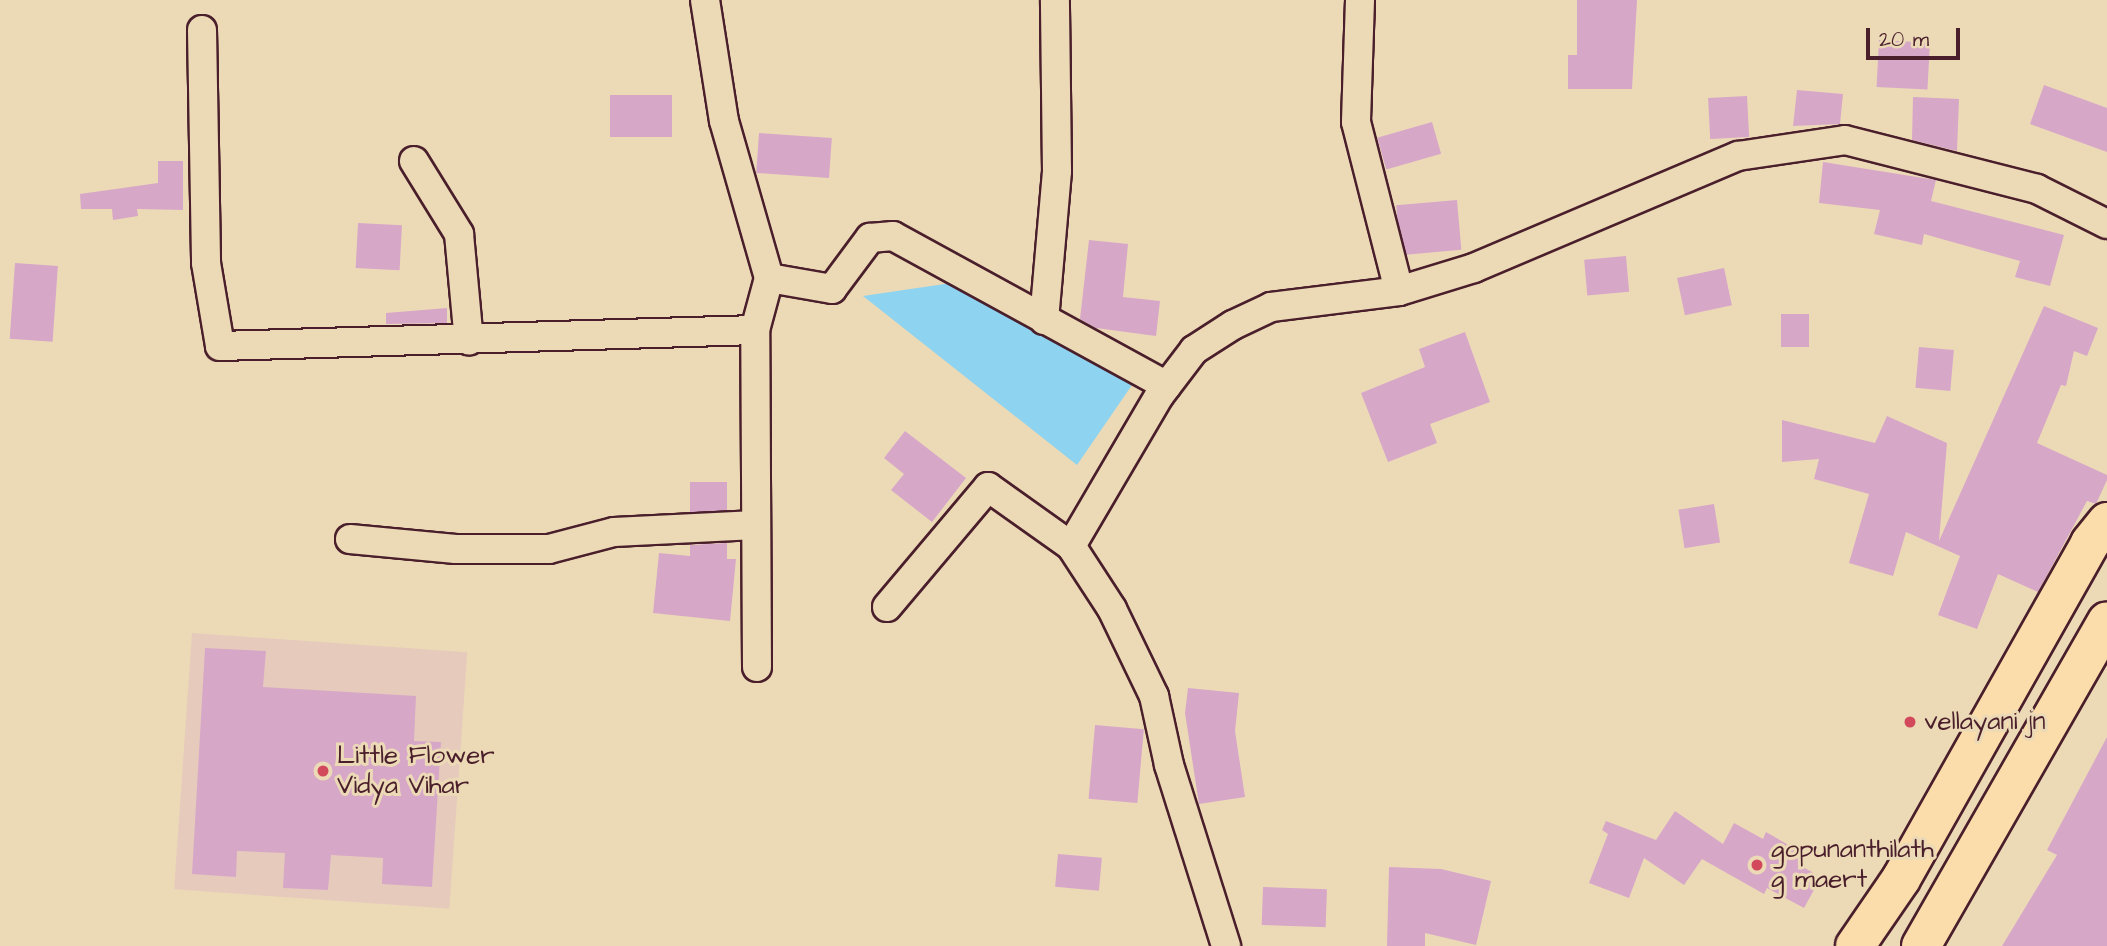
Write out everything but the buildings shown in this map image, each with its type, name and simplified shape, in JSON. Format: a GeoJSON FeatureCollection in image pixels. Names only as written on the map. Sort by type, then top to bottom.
{"type":"FeatureCollection","features":[{"type":"Feature","properties":{"kind":"main road"},"geometry":{"type":"LineString","coordinates":[[1855,946],[1901,879],[2090,543],[2107,522]]}},
{"type":"Feature","properties":{"kind":"main road"},"geometry":{"type":"LineString","coordinates":[[1922,946],[2107,621]]}},
{"type":"Feature","properties":{"kind":"street"},"geometry":{"type":"LineString","coordinates":[[705,0],[724,121],[769,278],[755,330],[757,667]]}},
{"type":"Feature","properties":{"kind":"street"},"geometry":{"type":"LineString","coordinates":[[1044,320],[1057,171],[1055,0]]}},
{"type":"Feature","properties":{"kind":"street"},"geometry":{"type":"LineString","coordinates":[[1360,0],[1356,122],[1399,291]]}},
{"type":"Feature","properties":{"kind":"street"},"geometry":{"type":"LineString","coordinates":[[202,30],[206,263],[220,346],[469,341],[755,330]]}},
{"type":"Feature","properties":{"kind":"street"},"geometry":{"type":"LineString","coordinates":[[1071,546],[1167,386],[1194,350],[1271,307],[1399,291],[1474,268],[1738,156],[1845,140],[2037,189],[2107,224]]}},
{"type":"Feature","properties":{"kind":"street"},"geometry":{"type":"LineString","coordinates":[[414,161],[459,234],[469,341]]}},
{"type":"Feature","properties":{"kind":"street"},"geometry":{"type":"LineString","coordinates":[[769,278],[832,289],[870,238],[893,236],[974,275],[1044,320],[1167,386]]}},
{"type":"Feature","properties":{"kind":"street"},"geometry":{"type":"LineString","coordinates":[[887,607],[988,487],[1071,546],[1112,609],[1154,696],[1169,765],[1226,946]]}},
{"type":"Feature","properties":{"kind":"street"},"geometry":{"type":"LineString","coordinates":[[350,539],[456,550],[549,549],[614,532],[756,525]]}},
{"type":"Feature","properties":{"kind":"shaded area","name":"Little Flower Vidya Vihar"},"geometry":{"type":"Polygon","coordinates":[[[192,633],[467,652],[449,909],[174,889],[192,633]]]}},
{"type":"Feature","properties":{"kind":"water"},"geometry":{"type":"Polygon","coordinates":[[[958,282],[1132,385],[1077,465],[863,296],[958,282]]]}},
{"type":"Feature","properties":{"kind":"place","name":"vellayani jn"},"geometry":{"type":"Point","coordinates":[1910,722]}},
{"type":"Feature","properties":{"kind":"place","name":"Little Flower Vidya Vihar"},"geometry":{"type":"Point","coordinates":[323,771]}},
{"type":"Feature","properties":{"kind":"place","name":"gopunanthilath g maert"},"geometry":{"type":"Point","coordinates":[1757,865]}}]}
